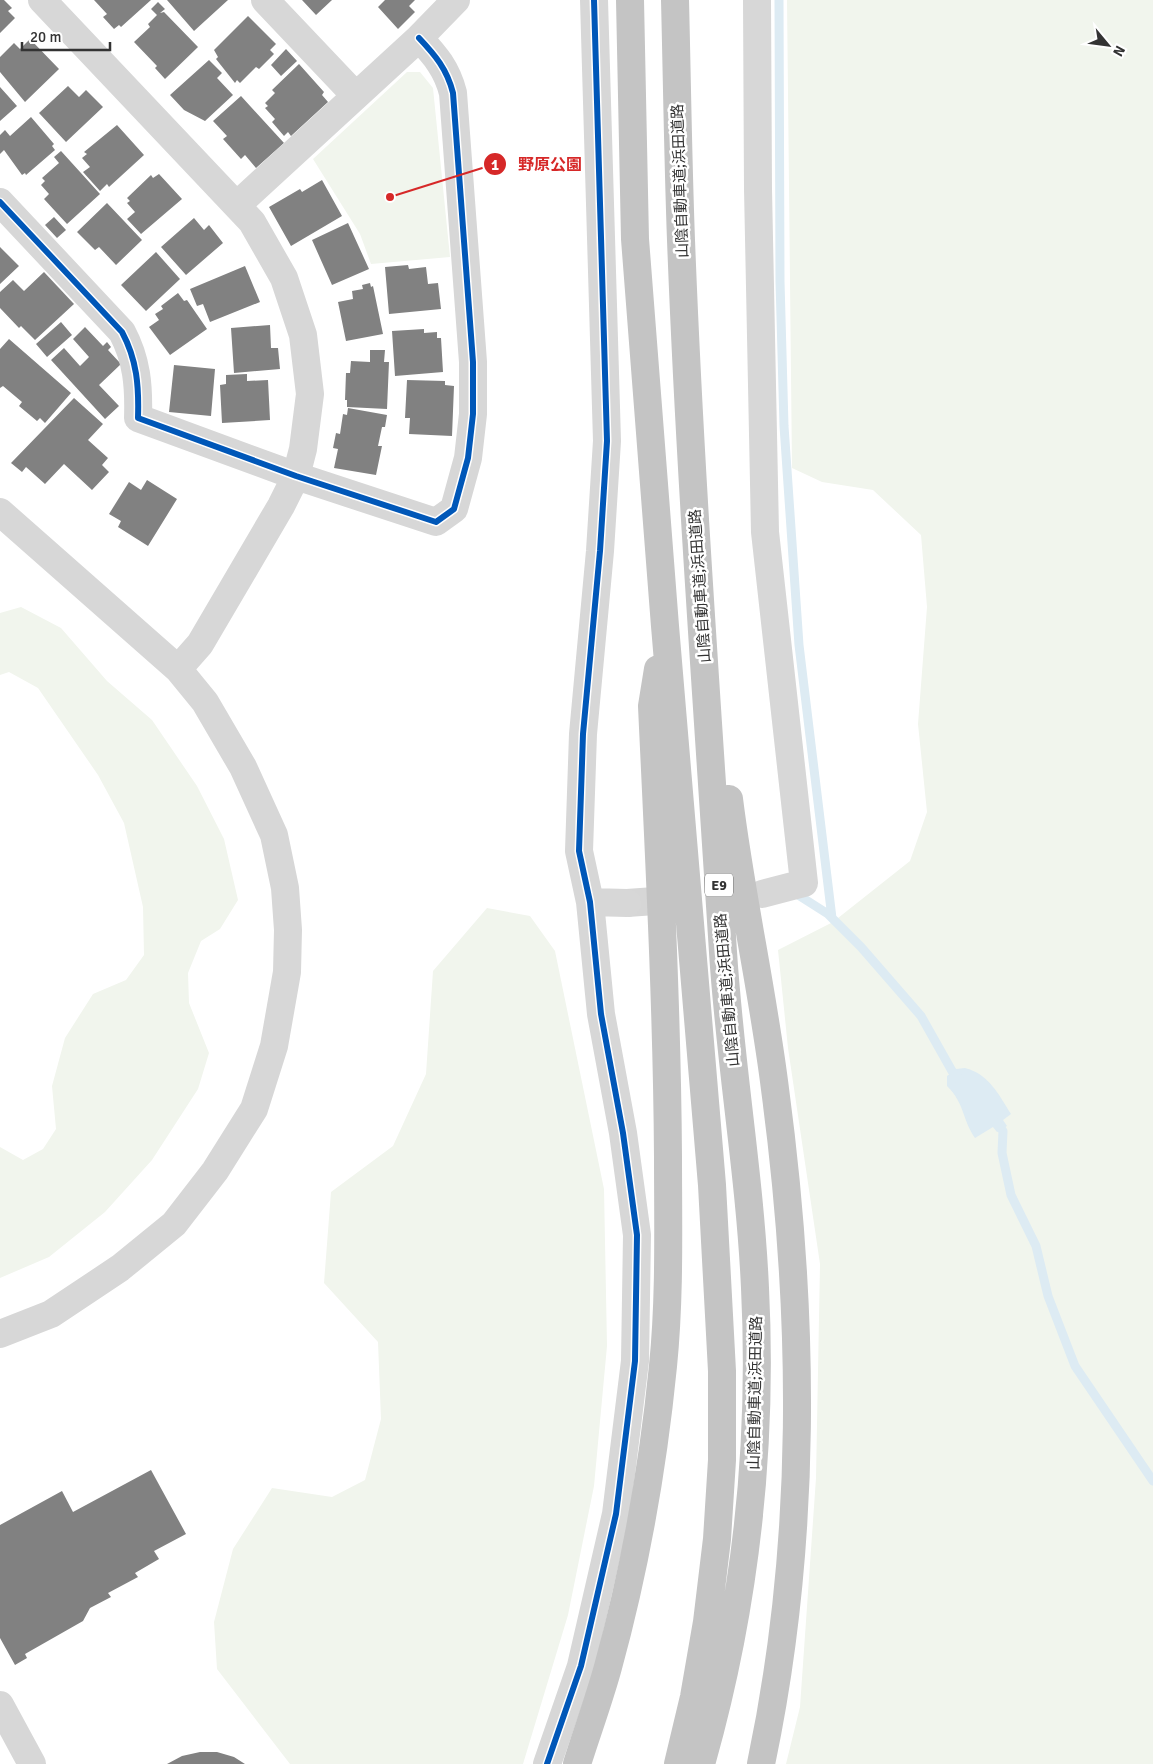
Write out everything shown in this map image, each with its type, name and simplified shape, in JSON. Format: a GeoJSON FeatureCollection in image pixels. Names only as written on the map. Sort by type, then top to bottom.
{"type":"FeatureCollection","features":[{"type":"Feature","properties":{"kind":"highway","name":"E9"},"geometry":{"type":"LineString","coordinates":[[630,0],[635,239],[712,1185],[722,1371],[722,1460],[717,1539],[707,1622],[694,1697],[678,1764]]}},
{"type":"Feature","properties":{"kind":"highway","name":"山陰自動車道;浜田道路"},"geometry":{"type":"LineString","coordinates":[[675,0],[681,240],[694,498],[724,975],[754,1278],[757,1368],[755,1463],[745,1558],[731,1641],[701,1764]]}},
{"type":"Feature","properties":{"kind":"highway"},"geometry":{"type":"LineString","coordinates":[[694,498],[731,812],[775,1086],[787,1190],[796,1324],[797,1470],[792,1555],[783,1636],[761,1764]]}},
{"type":"Feature","properties":{"kind":"highway"},"geometry":{"type":"LineString","coordinates":[[577,1764],[608,1667],[633,1565],[651,1463],[663,1365],[668,1260],[667,1088],[665,982],[652,706],[665,626]]}},
{"type":"Feature","properties":{"kind":"street"},"geometry":{"type":"LineString","coordinates":[[42,0],[252,222],[284,278],[303,335],[310,394],[303,449],[296,476],[281,506],[200,644],[178,669]]}},
{"type":"Feature","properties":{"kind":"street"},"geometry":{"type":"LineString","coordinates":[[265,0],[355,95]]}},
{"type":"Feature","properties":{"kind":"street"},"geometry":{"type":"LineString","coordinates":[[237,205],[419,38],[456,0]]}},
{"type":"Feature","properties":{"kind":"street"},"geometry":{"type":"LineString","coordinates":[[547,1764],[581,1666],[616,1514],[635,1362],[637,1235],[623,1133],[600,1014],[590,902],[580,851],[583,734],[600,551],[607,441],[594,0]]}},
{"type":"Feature","properties":{"kind":"street"},"geometry":{"type":"LineString","coordinates":[[757,0],[758,199],[765,532],[804,883],[762,894]]}},
{"type":"Feature","properties":{"kind":"street"},"geometry":{"type":"LineString","coordinates":[[0,202],[122,332],[132,352],[136,370],[138,418],[296,476],[436,522],[454,509],[468,458],[473,414],[473,362],[453,93],[449,76],[419,38]]}},
{"type":"Feature","properties":{"kind":"street"},"geometry":{"type":"LineString","coordinates":[[0,512],[178,669],[205,702],[243,767],[274,835],[285,888],[288,930],[287,972],[274,1046],[254,1109],[216,1172],[174,1224],[120,1268],[51,1314],[0,1334]]}},
{"type":"Feature","properties":{"kind":"street"},"geometry":{"type":"LineString","coordinates":[[590,902],[627,903]]}},
{"type":"Feature","properties":{"kind":"street"},"geometry":{"type":"LineString","coordinates":[[0,1705],[32,1764]]}},
{"type":"Feature","properties":{"kind":"shaded area"},"geometry":{"type":"Polygon","coordinates":[[[787,0],[1153,0],[1153,1764],[786,1764],[800,1707],[816,1478],[820,1264],[788,1048],[778,950],[833,922],[910,861],[927,812],[918,724],[927,607],[921,535],[873,490],[822,482],[792,468],[787,0]]]}},
{"type":"Feature","properties":{"kind":"shaded area"},"geometry":{"type":"Polygon","coordinates":[[[407,72],[420,72],[433,88],[450,257],[371,264],[360,234],[313,159],[407,72]]]}},
{"type":"Feature","properties":{"kind":"shaded area"},"geometry":{"type":"Polygon","coordinates":[[[21,607],[61,628],[107,681],[152,720],[197,786],[224,839],[238,900],[220,929],[201,941],[188,973],[189,1003],[209,1053],[198,1089],[152,1160],[105,1212],[49,1257],[0,1278],[0,1147],[23,1160],[43,1149],[56,1129],[52,1086],[65,1038],[93,994],[126,980],[144,955],[143,907],[124,823],[98,775],[38,688],[9,672],[0,675],[0,613],[21,607]]]}},
{"type":"Feature","properties":{"kind":"shaded area"},"geometry":{"type":"Polygon","coordinates":[[[487,908],[530,916],[555,951],[604,1189],[607,1346],[594,1486],[568,1615],[523,1764],[290,1764],[217,1669],[214,1622],[233,1549],[272,1488],[332,1497],[365,1480],[381,1419],[378,1342],[324,1283],[331,1192],[393,1146],[426,1074],[433,971],[487,908]]]}},
{"type":"Feature","properties":{"kind":"shaded area"},"geometry":{"type":"Polygon","coordinates":[[[965,1068],[981,1075],[993,1086],[1011,1114],[1003,1120],[1007,1126],[997,1132],[993,1127],[975,1138],[957,1099],[947,1086],[947,1076],[956,1069],[965,1068]]]}},
{"type":"Feature","properties":{"kind":"building"},"geometry":{"type":"Polygon","coordinates":[[[0,0],[4,0],[12,8],[8,11],[15,18],[0,33],[0,0]]]}},
{"type":"Feature","properties":{"kind":"building"},"geometry":{"type":"Polygon","coordinates":[[[94,0],[151,0],[121,27],[119,25],[114,29],[103,17],[107,14],[94,0]]]}},
{"type":"Feature","properties":{"kind":"building"},"geometry":{"type":"Polygon","coordinates":[[[167,0],[228,0],[194,31],[167,0]]]}},
{"type":"Feature","properties":{"kind":"building"},"geometry":{"type":"Polygon","coordinates":[[[302,0],[332,0],[316,15],[302,0]]]}},
{"type":"Feature","properties":{"kind":"building"},"geometry":{"type":"Polygon","coordinates":[[[385,0],[415,0],[409,6],[415,12],[398,29],[378,7],[385,0]]]}},
{"type":"Feature","properties":{"kind":"building"},"geometry":{"type":"Polygon","coordinates":[[[158,2],[165,9],[160,13],[164,12],[198,47],[165,79],[155,68],[157,66],[134,42],[150,27],[148,24],[157,15],[151,9],[158,2]]]}},
{"type":"Feature","properties":{"kind":"building"},"geometry":{"type":"Polygon","coordinates":[[[248,16],[276,44],[270,50],[274,54],[259,69],[256,67],[240,83],[237,80],[235,83],[216,59],[218,57],[214,50],[248,16]]]}},
{"type":"Feature","properties":{"kind":"building"},"geometry":{"type":"Polygon","coordinates":[[[30,39],[59,69],[25,102],[0,72],[0,57],[14,43],[20,49],[30,39]]]}},
{"type":"Feature","properties":{"kind":"building"},"geometry":{"type":"Polygon","coordinates":[[[286,49],[297,61],[281,76],[271,65],[286,49]]]}},
{"type":"Feature","properties":{"kind":"building"},"geometry":{"type":"Polygon","coordinates":[[[209,60],[222,73],[217,78],[233,95],[205,121],[184,110],[170,95],[209,60]]]}},
{"type":"Feature","properties":{"kind":"building"},"geometry":{"type":"Polygon","coordinates":[[[299,64],[324,92],[322,95],[328,102],[291,136],[288,132],[284,136],[272,122],[275,119],[265,108],[268,106],[265,103],[275,93],[272,90],[299,64]]]}},
{"type":"Feature","properties":{"kind":"building"},"geometry":{"type":"Polygon","coordinates":[[[68,86],[79,97],[86,90],[103,107],[66,142],[39,113],[68,86]]]}},
{"type":"Feature","properties":{"kind":"building"},"geometry":{"type":"Polygon","coordinates":[[[0,87],[17,106],[0,121],[0,87]]]}},
{"type":"Feature","properties":{"kind":"building"},"geometry":{"type":"Polygon","coordinates":[[[241,96],[284,143],[256,168],[245,155],[241,159],[223,139],[227,136],[213,121],[241,96]]]}},
{"type":"Feature","properties":{"kind":"building"},"geometry":{"type":"Polygon","coordinates":[[[31,117],[54,144],[52,146],[55,150],[26,175],[25,173],[22,175],[4,150],[0,154],[0,135],[5,130],[10,136],[31,117]]]}},
{"type":"Feature","properties":{"kind":"building"},"geometry":{"type":"Polygon","coordinates":[[[117,125],[144,155],[109,187],[107,184],[100,191],[83,172],[90,167],[82,158],[87,154],[84,152],[117,125]]]}},
{"type":"Feature","properties":{"kind":"building"},"geometry":{"type":"Polygon","coordinates":[[[61,151],[100,194],[67,224],[44,199],[49,194],[41,185],[45,181],[42,178],[59,163],[54,157],[61,151]]]}},
{"type":"Feature","properties":{"kind":"building"},"geometry":{"type":"Polygon","coordinates":[[[159,174],[182,199],[141,234],[127,219],[135,212],[127,203],[130,201],[127,198],[151,175],[153,178],[159,174]]]}},
{"type":"Feature","properties":{"kind":"building"},"geometry":{"type":"Polygon","coordinates":[[[322,180],[342,216],[291,246],[269,207],[300,189],[302,192],[322,180]]]}},
{"type":"Feature","properties":{"kind":"building"},"geometry":{"type":"Polygon","coordinates":[[[107,203],[142,240],[116,265],[99,247],[95,250],[77,232],[107,203]]]}},
{"type":"Feature","properties":{"kind":"building"},"geometry":{"type":"Polygon","coordinates":[[[54,217],[66,230],[57,238],[45,225],[54,217]]]}},
{"type":"Feature","properties":{"kind":"building"},"geometry":{"type":"Polygon","coordinates":[[[194,218],[204,230],[209,225],[223,243],[186,275],[161,247],[194,218]]]}},
{"type":"Feature","properties":{"kind":"building"},"geometry":{"type":"Polygon","coordinates":[[[348,223],[369,269],[332,285],[312,240],[348,223]]]}},
{"type":"Feature","properties":{"kind":"building"},"geometry":{"type":"Polygon","coordinates":[[[0,247],[19,266],[0,284],[0,247]]]}},
{"type":"Feature","properties":{"kind":"building"},"geometry":{"type":"Polygon","coordinates":[[[156,252],[180,279],[146,311],[121,285],[156,252]]]}},
{"type":"Feature","properties":{"kind":"building"},"geometry":{"type":"Polygon","coordinates":[[[408,265],[409,269],[426,267],[428,284],[438,283],[441,309],[389,314],[385,267],[408,265]]]}},
{"type":"Feature","properties":{"kind":"building"},"geometry":{"type":"Polygon","coordinates":[[[245,266],[260,302],[210,322],[203,304],[197,306],[190,289],[245,266]]]}},
{"type":"Feature","properties":{"kind":"building"},"geometry":{"type":"Polygon","coordinates":[[[44,272],[74,304],[35,340],[21,326],[19,328],[0,308],[0,292],[13,280],[24,291],[44,272]]]}},
{"type":"Feature","properties":{"kind":"building"},"geometry":{"type":"Polygon","coordinates":[[[370,283],[371,287],[373,286],[383,334],[346,341],[338,302],[353,299],[352,291],[363,289],[362,285],[370,283]]]}},
{"type":"Feature","properties":{"kind":"building"},"geometry":{"type":"Polygon","coordinates":[[[178,293],[184,301],[187,300],[207,329],[170,355],[149,327],[159,320],[155,314],[163,309],[161,306],[178,293]]]}},
{"type":"Feature","properties":{"kind":"building"},"geometry":{"type":"Polygon","coordinates":[[[61,322],[72,335],[47,357],[36,344],[61,322]]]}},
{"type":"Feature","properties":{"kind":"building"},"geometry":{"type":"Polygon","coordinates":[[[270,325],[271,348],[278,348],[280,369],[234,373],[231,328],[270,325]]]}},
{"type":"Feature","properties":{"kind":"building"},"geometry":{"type":"Polygon","coordinates":[[[85,327],[103,346],[107,342],[111,347],[108,350],[121,364],[99,385],[119,406],[105,419],[51,360],[64,348],[80,366],[89,357],[73,339],[85,327]]]}},
{"type":"Feature","properties":{"kind":"building"},"geometry":{"type":"Polygon","coordinates":[[[424,329],[424,333],[437,332],[437,338],[441,338],[443,372],[395,376],[392,331],[424,329]]]}},
{"type":"Feature","properties":{"kind":"building"},"geometry":{"type":"Polygon","coordinates":[[[9,339],[71,393],[45,423],[40,418],[37,421],[19,406],[22,402],[3,386],[0,388],[0,349],[9,339]]]}},
{"type":"Feature","properties":{"kind":"building"},"geometry":{"type":"Polygon","coordinates":[[[370,350],[385,350],[384,362],[389,362],[387,409],[347,407],[347,400],[345,400],[346,373],[350,373],[351,361],[370,362],[370,350]]]}},
{"type":"Feature","properties":{"kind":"building"},"geometry":{"type":"Polygon","coordinates":[[[174,365],[215,369],[211,416],[169,412],[174,365]]]}},
{"type":"Feature","properties":{"kind":"building"},"geometry":{"type":"Polygon","coordinates":[[[247,374],[247,381],[268,380],[270,420],[222,423],[220,385],[226,384],[226,375],[247,374]]]}},
{"type":"Feature","properties":{"kind":"building"},"geometry":{"type":"Polygon","coordinates":[[[407,380],[445,381],[445,385],[454,386],[452,436],[409,434],[410,418],[405,418],[407,380]]]}},
{"type":"Feature","properties":{"kind":"building"},"geometry":{"type":"Polygon","coordinates":[[[74,398],[103,424],[88,440],[108,458],[102,465],[109,472],[92,490],[64,464],[45,484],[26,467],[22,472],[11,463],[74,398]]]}},
{"type":"Feature","properties":{"kind":"building"},"geometry":{"type":"Polygon","coordinates":[[[348,408],[387,415],[378,446],[382,446],[376,475],[334,468],[338,449],[333,448],[336,433],[340,434],[343,414],[347,415],[348,408]]]}},
{"type":"Feature","properties":{"kind":"building"},"geometry":{"type":"Polygon","coordinates":[[[147,480],[177,499],[148,546],[118,527],[121,521],[109,514],[129,482],[141,490],[147,480]]]}},
{"type":"Feature","properties":{"kind":"building"},"geometry":{"type":"Polygon","coordinates":[[[151,1470],[186,1534],[154,1551],[159,1559],[135,1573],[138,1577],[108,1593],[111,1597],[90,1608],[83,1621],[25,1654],[27,1658],[15,1665],[0,1638],[0,1525],[62,1491],[73,1512],[151,1470]]]}},
{"type":"Feature","properties":{"kind":"building"},"geometry":{"type":"Polygon","coordinates":[[[200,1752],[217,1752],[234,1757],[245,1764],[167,1764],[182,1756],[200,1752]]]}},
{"type":"Feature","properties":{"kind":"waterway"},"geometry":{"type":"LineString","coordinates":[[779,0],[780,281],[784,426],[799,645],[832,918]]}},
{"type":"Feature","properties":{"kind":"waterway"},"geometry":{"type":"LineString","coordinates":[[795,893],[828,914],[861,947],[921,1016],[952,1071],[959,1079]]}},
{"type":"Feature","properties":{"kind":"waterway"},"geometry":{"type":"LineString","coordinates":[[995,1122],[1003,1131],[1002,1153],[1011,1195],[1036,1246],[1048,1296],[1075,1366],[1153,1481]]}},
{"type":"Feature","properties":{"kind":"tunnel"},"geometry":{"type":"LineString","coordinates":[[627,903],[743,895]]}},
{"type":"Feature","properties":{"kind":"cycle path"},"geometry":{"type":"LineString","coordinates":[[547,1764],[581,1666],[616,1514],[635,1361],[637,1235],[623,1133],[601,1014],[590,902],[579,851],[583,734],[600,551],[607,441],[594,0]]}},
{"type":"Feature","properties":{"kind":"cycle path"},"geometry":{"type":"LineString","coordinates":[[0,202],[122,332],[134,363],[138,395],[138,418],[296,476],[436,522],[454,509],[468,458],[473,414],[473,362],[453,93],[440,63],[419,38]]}},
{"type":"Feature","properties":{"kind":"place","name":"野原公園"},"geometry":{"type":"Point","coordinates":[390,197]}}]}
